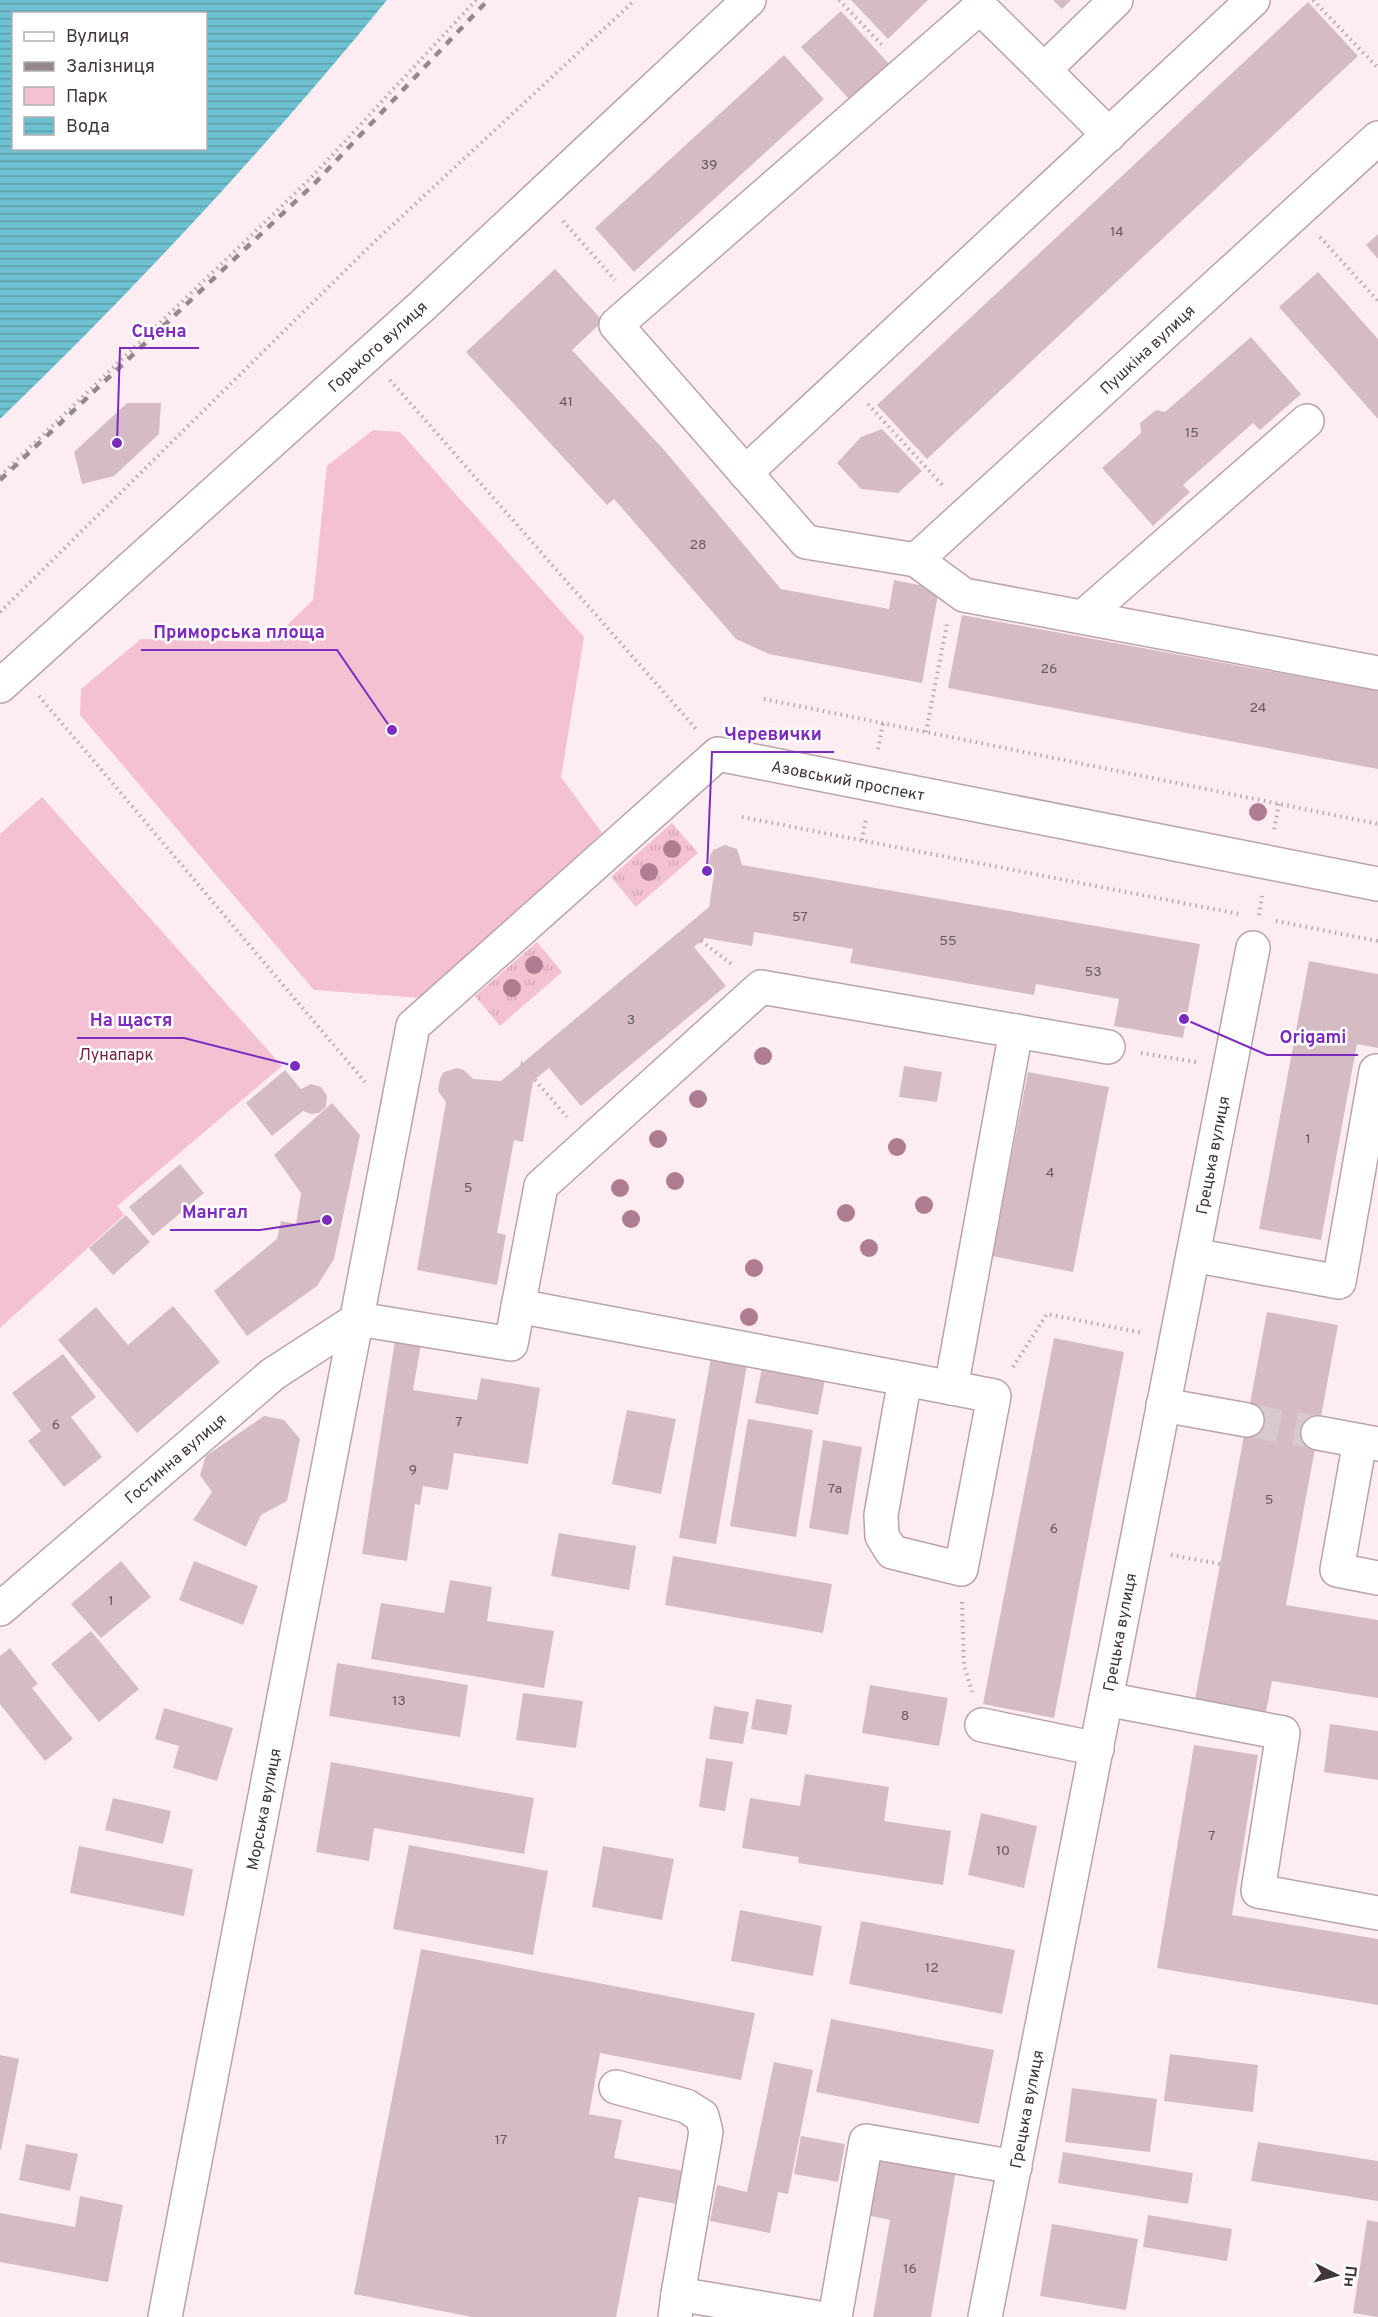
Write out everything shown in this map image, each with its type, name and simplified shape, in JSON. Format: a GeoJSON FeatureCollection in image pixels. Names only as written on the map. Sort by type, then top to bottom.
{"type":"FeatureCollection","features":[{"type":"Feature","properties":{"kind":"street","name":"Горького вулиця"},"geometry":{"type":"LineString","coordinates":[[8,678],[367,355],[749,0]]}},
{"type":"Feature","properties":{"kind":"street"},"geometry":{"type":"LineString","coordinates":[[1044,70],[1116,0]]}},
{"type":"Feature","properties":{"kind":"street"},"geometry":{"type":"LineString","coordinates":[[746,473],[1253,0]]}},
{"type":"Feature","properties":{"kind":"street"},"geometry":{"type":"LineString","coordinates":[[1109,135],[980,8],[616,325],[806,543],[916,560],[964,595],[1378,673]]}},
{"type":"Feature","properties":{"kind":"street","name":"Пушкіна вулиця"},"geometry":{"type":"LineString","coordinates":[[916,560],[1378,138]]}},
{"type":"Feature","properties":{"kind":"street"},"geometry":{"type":"LineString","coordinates":[[1083,617],[1307,420]]}},
{"type":"Feature","properties":{"kind":"street","name":"Азовський проспект"},"geometry":{"type":"LineString","coordinates":[[718,754],[1378,884]]}},
{"type":"Feature","properties":{"kind":"street","name":"Морська вулиця"},"geometry":{"type":"LineString","coordinates":[[165,2317],[413,1026],[718,754]]}},
{"type":"Feature","properties":{"kind":"street","name":"Грецька вулиця"},"geometry":{"type":"LineString","coordinates":[[985,2317],[1256,933]]}},
{"type":"Feature","properties":{"kind":"street"},"geometry":{"type":"LineString","coordinates":[[359,1309],[511,1344],[541,1186],[761,987],[1108,1047]]}},
{"type":"Feature","properties":{"kind":"street"},"geometry":{"type":"LineString","coordinates":[[951,1388],[1016,1031]]}},
{"type":"Feature","properties":{"kind":"street"},"geometry":{"type":"LineString","coordinates":[[1193,1255],[1339,1281],[1376,1071]]}},
{"type":"Feature","properties":{"kind":"street"},"geometry":{"type":"LineString","coordinates":[[518,1306],[905,1379],[994,1396],[961,1569],[892,1552],[882,1536],[881,1515],[905,1379]]}},
{"type":"Feature","properties":{"kind":"street","name":"Гостинна вулиця"},"geometry":{"type":"LineString","coordinates":[[0,1609],[273,1374],[359,1309]]}},
{"type":"Feature","properties":{"kind":"street"},"geometry":{"type":"LineString","coordinates":[[1163,1405],[1247,1420]]}},
{"type":"Feature","properties":{"kind":"street"},"geometry":{"type":"LineString","coordinates":[[1318,1433],[1369,1442],[1337,1570],[1378,1578]]}},
{"type":"Feature","properties":{"kind":"street"},"geometry":{"type":"LineString","coordinates":[[1106,1699],[1283,1733],[1258,1892],[1378,1913]]}},
{"type":"Feature","properties":{"kind":"street"},"geometry":{"type":"LineString","coordinates":[[982,1725],[1097,1749]]}},
{"type":"Feature","properties":{"kind":"street"},"geometry":{"type":"LineString","coordinates":[[616,2087],[686,2106],[702,2116],[706,2132],[676,2306],[814,2317]]}},
{"type":"Feature","properties":{"kind":"street"},"geometry":{"type":"LineString","coordinates":[[835,2317],[866,2141],[1015,2167]]}},
{"type":"Feature","properties":{"kind":"path"},"geometry":{"type":"LineString","coordinates":[[0,476],[311,178],[476,0]]}},
{"type":"Feature","properties":{"kind":"path"},"geometry":{"type":"LineString","coordinates":[[0,612],[370,246],[635,0]]}},
{"type":"Feature","properties":{"kind":"path"},"geometry":{"type":"LineString","coordinates":[[839,0],[907,71]]}},
{"type":"Feature","properties":{"kind":"path"},"geometry":{"type":"LineString","coordinates":[[1313,0],[1378,68]]}},
{"type":"Feature","properties":{"kind":"path"},"geometry":{"type":"LineString","coordinates":[[540,195],[638,306]]}},
{"type":"Feature","properties":{"kind":"path"},"geometry":{"type":"LineString","coordinates":[[1297,212],[1378,301]]}},
{"type":"Feature","properties":{"kind":"path"},"geometry":{"type":"LineString","coordinates":[[367,355],[718,754]]}},
{"type":"Feature","properties":{"kind":"path"},"geometry":{"type":"LineString","coordinates":[[846,379],[968,513]]}},
{"type":"Feature","properties":{"kind":"path"},"geometry":{"type":"LineString","coordinates":[[926,732],[954,587]]}},
{"type":"Feature","properties":{"kind":"path"},"geometry":{"type":"LineString","coordinates":[[8,678],[396,1117]]}},
{"type":"Feature","properties":{"kind":"path"},"geometry":{"type":"LineString","coordinates":[[764,699],[1378,824]]}},
{"type":"Feature","properties":{"kind":"path"},"geometry":{"type":"LineString","coordinates":[[742,817],[1247,916]]}},
{"type":"Feature","properties":{"kind":"path"},"geometry":{"type":"LineString","coordinates":[[1256,933],[1378,941]]}},
{"type":"Feature","properties":{"kind":"path"},"geometry":{"type":"LineString","coordinates":[[1108,1047],[1229,1068]]}},
{"type":"Feature","properties":{"kind":"path"},"geometry":{"type":"LineString","coordinates":[[535,1080],[589,1142]]}},
{"type":"Feature","properties":{"kind":"path"},"geometry":{"type":"LineString","coordinates":[[994,1396],[1047,1314],[1176,1340]]}},
{"type":"Feature","properties":{"kind":"path"},"geometry":{"type":"LineString","coordinates":[[1136,1548],[1220,1564]]}},
{"type":"Feature","properties":{"kind":"path"},"geometry":{"type":"LineString","coordinates":[[961,1569],[964,1665],[982,1725]]}},
{"type":"Feature","properties":{"kind":"green space"},"geometry":{"type":"Polygon","coordinates":[[[373,430],[400,432],[584,637],[561,777],[602,833],[421,998],[314,990],[80,715],[81,689],[141,639],[270,642],[313,600],[327,466],[373,430]]]}},
{"type":"Feature","properties":{"kind":"green space","name":"Лунапарк"},"geometry":{"type":"Polygon","coordinates":[[[42,797],[282,1066],[117,1206],[124,1215],[0,1328],[0,834],[42,797]]]}},
{"type":"Feature","properties":{"kind":"green space"},"geometry":{"type":"Polygon","coordinates":[[[672,823],[698,853],[636,907],[611,877],[672,823]]]}},
{"type":"Feature","properties":{"kind":"green space"},"geometry":{"type":"Polygon","coordinates":[[[537,942],[562,972],[500,1026],[475,996],[537,942]]]}},
{"type":"Feature","properties":{"kind":"water"},"geometry":{"type":"Polygon","coordinates":[[[0,0],[387,0],[342,55],[200,215],[0,419],[0,0]]]}},
{"type":"Feature","properties":{"kind":"building"},"geometry":{"type":"Polygon","coordinates":[[[851,0],[928,0],[888,39],[851,0]]]}},
{"type":"Feature","properties":{"kind":"building"},"geometry":{"type":"Polygon","coordinates":[[[1053,0],[1071,0],[1062,9],[1053,0]]]}},
{"type":"Feature","properties":{"kind":"building"},"geometry":{"type":"Polygon","coordinates":[[[1308,2],[1358,56],[927,459],[877,405],[1308,2]]]}},
{"type":"Feature","properties":{"kind":"building"},"geometry":{"type":"Polygon","coordinates":[[[841,11],[889,64],[850,100],[801,47],[841,11]]]}},
{"type":"Feature","properties":{"kind":"building"},"geometry":{"type":"Polygon","coordinates":[[[784,55],[824,99],[634,272],[595,228],[784,55]]]}},
{"type":"Feature","properties":{"kind":"building"},"geometry":{"type":"Polygon","coordinates":[[[1378,234],[1378,259],[1366,245],[1378,234]]]}},
{"type":"Feature","properties":{"kind":"building"},"geometry":{"type":"Polygon","coordinates":[[[555,269],[603,321],[572,350],[665,451],[781,589],[889,609],[894,580],[939,589],[922,683],[769,654],[736,639],[614,499],[607,505],[466,352],[555,269]]]}},
{"type":"Feature","properties":{"kind":"building"},"geometry":{"type":"Polygon","coordinates":[[[1318,272],[1378,339],[1378,419],[1279,307],[1318,272]]]}},
{"type":"Feature","properties":{"kind":"building"},"geometry":{"type":"Polygon","coordinates":[[[1251,337],[1301,394],[1260,430],[1253,423],[1183,485],[1190,492],[1153,526],[1102,468],[1141,433],[1140,423],[1156,410],[1165,412],[1251,337]]]}},
{"type":"Feature","properties":{"kind":"building"},"geometry":{"type":"Polygon","coordinates":[[[127,403],[161,403],[159,434],[114,476],[82,484],[74,452],[127,403]]]}},
{"type":"Feature","properties":{"kind":"building"},"geometry":{"type":"Polygon","coordinates":[[[882,429],[922,471],[898,493],[861,489],[837,463],[861,437],[882,429]]]}},
{"type":"Feature","properties":{"kind":"building"},"geometry":{"type":"Polygon","coordinates":[[[962,615],[1378,691],[1378,769],[948,688],[962,615]]]}},
{"type":"Feature","properties":{"kind":"building"},"geometry":{"type":"Polygon","coordinates":[[[725,845],[737,849],[742,865],[1200,944],[1183,1038],[1114,1026],[1119,999],[1036,984],[1034,995],[850,963],[853,949],[754,932],[752,946],[705,938],[694,947],[726,986],[581,1106],[549,1068],[533,1081],[523,1142],[514,1140],[497,1233],[506,1235],[497,1285],[417,1270],[446,1102],[438,1091],[440,1078],[444,1072],[457,1068],[464,1070],[473,1079],[501,1081],[709,907],[714,874],[709,863],[710,856],[713,850],[725,845]]]}},
{"type":"Feature","properties":{"kind":"building"},"geometry":{"type":"Polygon","coordinates":[[[1309,961],[1378,974],[1378,1048],[1357,1044],[1321,1240],[1259,1229],[1309,961]]]}},
{"type":"Feature","properties":{"kind":"building"},"geometry":{"type":"Polygon","coordinates":[[[904,1066],[942,1072],[937,1102],[899,1097],[904,1066]]]}},
{"type":"Feature","properties":{"kind":"building"},"geometry":{"type":"Polygon","coordinates":[[[285,1070],[301,1089],[311,1084],[321,1087],[327,1096],[326,1107],[319,1113],[311,1114],[303,1111],[272,1136],[246,1103],[285,1070]]]}},
{"type":"Feature","properties":{"kind":"building"},"geometry":{"type":"Polygon","coordinates":[[[1028,1072],[1109,1087],[1073,1272],[992,1256],[1028,1072]]]}},
{"type":"Feature","properties":{"kind":"building"},"geometry":{"type":"Polygon","coordinates":[[[332,1103],[360,1135],[334,1259],[317,1286],[247,1336],[214,1291],[277,1239],[281,1221],[296,1224],[301,1193],[274,1155],[332,1103]]]}},
{"type":"Feature","properties":{"kind":"building"},"geometry":{"type":"Polygon","coordinates":[[[180,1164],[204,1193],[153,1236],[129,1207],[180,1164]]]}},
{"type":"Feature","properties":{"kind":"building"},"geometry":{"type":"Polygon","coordinates":[[[126,1215],[150,1242],[113,1275],[89,1248],[126,1215]]]}},
{"type":"Feature","properties":{"kind":"building"},"geometry":{"type":"Polygon","coordinates":[[[173,1306],[220,1362],[137,1433],[58,1340],[96,1307],[128,1345],[173,1306]]]}},
{"type":"Feature","properties":{"kind":"building"},"geometry":{"type":"Polygon","coordinates":[[[1267,1312],[1338,1325],[1286,1605],[1378,1620],[1378,1698],[1272,1681],[1266,1712],[1195,1699],[1267,1312]]]}},
{"type":"Feature","properties":{"kind":"building"},"geometry":{"type":"Polygon","coordinates":[[[1054,1338],[1124,1352],[1054,1718],[983,1704],[1054,1338]]]}},
{"type":"Feature","properties":{"kind":"building"},"geometry":{"type":"Polygon","coordinates":[[[395,1340],[421,1344],[413,1390],[477,1400],[481,1378],[540,1388],[528,1464],[454,1453],[448,1490],[423,1486],[420,1505],[415,1504],[407,1561],[362,1554],[395,1340]]]}},
{"type":"Feature","properties":{"kind":"building"},"geometry":{"type":"Polygon","coordinates":[[[712,1352],[748,1359],[716,1544],[679,1538],[712,1352]]]}},
{"type":"Feature","properties":{"kind":"building"},"geometry":{"type":"Polygon","coordinates":[[[63,1354],[96,1397],[71,1417],[102,1457],[64,1487],[28,1441],[41,1431],[12,1393],[63,1354]]]}},
{"type":"Feature","properties":{"kind":"building"},"geometry":{"type":"Polygon","coordinates":[[[763,1363],[826,1375],[818,1415],[755,1403],[763,1363]]]}},
{"type":"Feature","properties":{"kind":"building"},"geometry":{"type":"Polygon","coordinates":[[[627,1410],[676,1419],[661,1494],[612,1484],[627,1410]]]}},
{"type":"Feature","properties":{"kind":"building"},"geometry":{"type":"Polygon","coordinates":[[[264,1416],[284,1420],[300,1439],[287,1501],[261,1515],[246,1547],[193,1520],[212,1492],[200,1475],[206,1456],[264,1416]]]}},
{"type":"Feature","properties":{"kind":"building"},"geometry":{"type":"Polygon","coordinates":[[[748,1419],[813,1430],[796,1537],[730,1526],[748,1419]]]}},
{"type":"Feature","properties":{"kind":"building"},"geometry":{"type":"Polygon","coordinates":[[[823,1440],[862,1447],[848,1535],[809,1528],[823,1440]]]}},
{"type":"Feature","properties":{"kind":"building"},"geometry":{"type":"Polygon","coordinates":[[[559,1533],[636,1546],[629,1590],[551,1576],[559,1533]]]}},
{"type":"Feature","properties":{"kind":"building"},"geometry":{"type":"Polygon","coordinates":[[[673,1556],[832,1584],[823,1633],[665,1605],[673,1556]]]}},
{"type":"Feature","properties":{"kind":"building"},"geometry":{"type":"Polygon","coordinates":[[[121,1561],[151,1597],[101,1638],[71,1604],[121,1561]]]}},
{"type":"Feature","properties":{"kind":"building"},"geometry":{"type":"Polygon","coordinates":[[[194,1561],[258,1586],[243,1625],[179,1600],[194,1561]]]}},
{"type":"Feature","properties":{"kind":"building"},"geometry":{"type":"Polygon","coordinates":[[[450,1580],[492,1587],[487,1621],[554,1631],[544,1688],[371,1659],[381,1603],[444,1613],[450,1580]]]}},
{"type":"Feature","properties":{"kind":"building"},"geometry":{"type":"Polygon","coordinates":[[[91,1631],[139,1689],[99,1722],[51,1664],[91,1631]]]}},
{"type":"Feature","properties":{"kind":"building"},"geometry":{"type":"Polygon","coordinates":[[[10,1648],[38,1684],[32,1688],[73,1739],[45,1761],[0,1704],[0,1656],[10,1648]]]}},
{"type":"Feature","properties":{"kind":"building"},"geometry":{"type":"Polygon","coordinates":[[[337,1663],[468,1685],[460,1737],[329,1716],[337,1663]]]}},
{"type":"Feature","properties":{"kind":"building"},"geometry":{"type":"Polygon","coordinates":[[[870,1685],[948,1698],[939,1746],[862,1733],[870,1685]]]}},
{"type":"Feature","properties":{"kind":"building"},"geometry":{"type":"Polygon","coordinates":[[[523,1693],[583,1701],[576,1748],[516,1740],[523,1693]]]}},
{"type":"Feature","properties":{"kind":"building"},"geometry":{"type":"Polygon","coordinates":[[[756,1699],[792,1705],[787,1735],[751,1729],[756,1699]]]}},
{"type":"Feature","properties":{"kind":"building"},"geometry":{"type":"Polygon","coordinates":[[[714,1706],[749,1712],[743,1744],[709,1739],[714,1706]]]}},
{"type":"Feature","properties":{"kind":"building"},"geometry":{"type":"Polygon","coordinates":[[[164,1708],[233,1728],[217,1781],[173,1768],[179,1746],[155,1739],[164,1708]]]}},
{"type":"Feature","properties":{"kind":"building"},"geometry":{"type":"Polygon","coordinates":[[[1330,1724],[1378,1731],[1378,1780],[1324,1772],[1330,1724]]]}},
{"type":"Feature","properties":{"kind":"building"},"geometry":{"type":"Polygon","coordinates":[[[1194,1745],[1258,1755],[1232,1915],[1378,1939],[1378,2005],[1157,1968],[1194,1745]]]}},
{"type":"Feature","properties":{"kind":"building"},"geometry":{"type":"Polygon","coordinates":[[[706,1758],[733,1762],[725,1811],[699,1807],[706,1758]]]}},
{"type":"Feature","properties":{"kind":"building"},"geometry":{"type":"Polygon","coordinates":[[[331,1762],[534,1798],[524,1854],[374,1828],[369,1861],[316,1852],[331,1762]]]}},
{"type":"Feature","properties":{"kind":"building"},"geometry":{"type":"Polygon","coordinates":[[[805,1774],[889,1787],[884,1821],[951,1831],[943,1885],[798,1863],[799,1857],[742,1848],[750,1798],[800,1806],[805,1774]]]}},
{"type":"Feature","properties":{"kind":"building"},"geometry":{"type":"Polygon","coordinates":[[[113,1798],[171,1811],[163,1844],[105,1830],[113,1798]]]}},
{"type":"Feature","properties":{"kind":"building"},"geometry":{"type":"Polygon","coordinates":[[[981,1813],[1037,1826],[1024,1888],[968,1875],[981,1813]]]}},
{"type":"Feature","properties":{"kind":"building"},"geometry":{"type":"Polygon","coordinates":[[[409,1845],[548,1871],[533,1955],[393,1929],[409,1845]]]}},
{"type":"Feature","properties":{"kind":"building"},"geometry":{"type":"Polygon","coordinates":[[[79,1846],[193,1869],[184,1916],[70,1893],[79,1846]]]}},
{"type":"Feature","properties":{"kind":"building"},"geometry":{"type":"Polygon","coordinates":[[[603,1846],[674,1859],[662,1920],[592,1907],[603,1846]]]}},
{"type":"Feature","properties":{"kind":"building"},"geometry":{"type":"Polygon","coordinates":[[[740,1910],[822,1926],[813,1976],[731,1961],[740,1910]]]}},
{"type":"Feature","properties":{"kind":"building"},"geometry":{"type":"Polygon","coordinates":[[[861,1921],[1015,1950],[1002,2014],[849,1984],[861,1921]]]}},
{"type":"Feature","properties":{"kind":"building"},"geometry":{"type":"Polygon","coordinates":[[[421,1949],[755,2013],[741,2080],[600,2053],[589,2114],[622,2120],[614,2158],[684,2171],[677,2204],[639,2197],[616,2317],[472,2317],[354,2294],[421,1949]]]}},
{"type":"Feature","properties":{"kind":"building"},"geometry":{"type":"Polygon","coordinates":[[[831,2019],[994,2050],[979,2124],[816,2092],[831,2019]]]}},
{"type":"Feature","properties":{"kind":"building"},"geometry":{"type":"Polygon","coordinates":[[[1170,2054],[1258,2065],[1253,2112],[1164,2101],[1170,2054]]]}},
{"type":"Feature","properties":{"kind":"building"},"geometry":{"type":"Polygon","coordinates":[[[0,2055],[19,2059],[1,2150],[0,2150],[0,2055]]]}},
{"type":"Feature","properties":{"kind":"building"},"geometry":{"type":"Polygon","coordinates":[[[774,2062],[813,2070],[788,2194],[778,2192],[770,2233],[710,2221],[717,2185],[747,2192],[774,2062]]]}},
{"type":"Feature","properties":{"kind":"building"},"geometry":{"type":"Polygon","coordinates":[[[1072,2088],[1157,2099],[1150,2152],[1065,2142],[1072,2088]]]}},
{"type":"Feature","properties":{"kind":"building"},"geometry":{"type":"Polygon","coordinates":[[[801,2136],[845,2144],[838,2182],[794,2174],[801,2136]]]}},
{"type":"Feature","properties":{"kind":"building"},"geometry":{"type":"Polygon","coordinates":[[[1258,2142],[1378,2161],[1378,2201],[1251,2181],[1258,2142]]]}},
{"type":"Feature","properties":{"kind":"building"},"geometry":{"type":"Polygon","coordinates":[[[26,2144],[78,2154],[70,2191],[19,2180],[26,2144]]]}},
{"type":"Feature","properties":{"kind":"building"},"geometry":{"type":"Polygon","coordinates":[[[1063,2152],[1193,2173],[1188,2204],[1058,2183],[1063,2152]]]}},
{"type":"Feature","properties":{"kind":"building"},"geometry":{"type":"Polygon","coordinates":[[[877,2157],[956,2170],[931,2317],[873,2317],[890,2220],[866,2215],[877,2157]]]}},
{"type":"Feature","properties":{"kind":"building"},"geometry":{"type":"Polygon","coordinates":[[[80,2196],[123,2205],[108,2282],[0,2262],[0,2213],[75,2227],[80,2196]]]}},
{"type":"Feature","properties":{"kind":"building"},"geometry":{"type":"Polygon","coordinates":[[[1148,2215],[1232,2229],[1227,2261],[1143,2247],[1148,2215]]]}},
{"type":"Feature","properties":{"kind":"building"},"geometry":{"type":"Polygon","coordinates":[[[1367,2220],[1378,2222],[1378,2317],[1353,2313],[1367,2220]]]}},
{"type":"Feature","properties":{"kind":"building"},"geometry":{"type":"Polygon","coordinates":[[[1052,2224],[1138,2239],[1126,2310],[1040,2296],[1052,2224]]]}},
{"type":"Feature","properties":{"kind":"tunnel"},"geometry":{"type":"LineString","coordinates":[[1247,1420],[1318,1433]]}},
{"type":"Feature","properties":{"kind":"railway"},"geometry":{"type":"LineString","coordinates":[[0,480],[315,183],[488,0]]}},
{"type":"Feature","properties":{"kind":"place","name":"Сцена"},"geometry":{"type":"Point","coordinates":[117,443]}},
{"type":"Feature","properties":{"kind":"place","name":"Приморська площа"},"geometry":{"type":"Point","coordinates":[392,730]}},
{"type":"Feature","properties":{"kind":"place","name":"Черевички"},"geometry":{"type":"Point","coordinates":[707,871]}},
{"type":"Feature","properties":{"kind":"place","name":"Origami"},"geometry":{"type":"Point","coordinates":[1184,1019]}},
{"type":"Feature","properties":{"kind":"place","name":"На щастя"},"geometry":{"type":"Point","coordinates":[295,1066]}},
{"type":"Feature","properties":{"kind":"place","name":"Мангал"},"geometry":{"type":"Point","coordinates":[327,1220]}}]}
